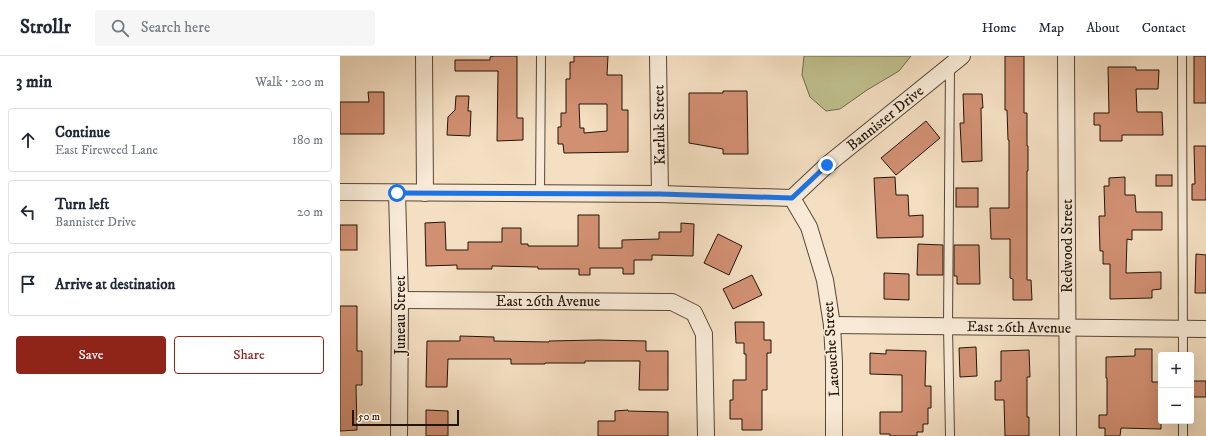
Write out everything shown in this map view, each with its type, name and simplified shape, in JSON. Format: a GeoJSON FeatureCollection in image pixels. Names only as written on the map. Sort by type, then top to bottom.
{"type":"FeatureCollection","features":[{"type":"Feature","properties":{"kind":"street"},"geometry":{"type":"LineString","coordinates":[[424,56],[424,193]]}},
{"type":"Feature","properties":{"kind":"street","name":"Karluk Street"},"geometry":{"type":"LineString","coordinates":[[658,56],[660,194]]}},
{"type":"Feature","properties":{"kind":"street","name":"Redwood Street"},"geometry":{"type":"LineString","coordinates":[[1066,56],[1068,436]]}},
{"type":"Feature","properties":{"kind":"street","name":"Bannister Drive"},"geometry":{"type":"LineString","coordinates":[[792,198],[827,165],[956,61]]}},
{"type":"Feature","properties":{"kind":"street"},"geometry":{"type":"LineString","coordinates":[[340,192],[660,194],[792,198]]}},
{"type":"Feature","properties":{"kind":"street","name":"Juneau Street"},"geometry":{"type":"LineString","coordinates":[[397,193],[400,300],[400,436]]}},
{"type":"Feature","properties":{"kind":"street","name":"Latouche Street"},"geometry":{"type":"LineString","coordinates":[[792,198],[809,227],[825,280],[832,325],[834,362],[834,436]]}},
{"type":"Feature","properties":{"kind":"street","name":"East 26th Avenue"},"geometry":{"type":"LineString","coordinates":[[400,300],[672,302],[694,313],[704,334],[706,436]]}},
{"type":"Feature","properties":{"kind":"street","name":"East 26th Avenue"},"geometry":{"type":"LineString","coordinates":[[832,325],[1206,329]]}},
{"type":"Feature","properties":{"kind":"lane"},"geometry":{"type":"LineString","coordinates":[[540,194],[541,56]]}},
{"type":"Feature","properties":{"kind":"lane"},"geometry":{"type":"LineString","coordinates":[[1182,56],[1183,352]]}},
{"type":"Feature","properties":{"kind":"lane"},"geometry":{"type":"LineString","coordinates":[[950,436],[948,326],[956,61]]}},
{"type":"Feature","properties":{"kind":"lane"},"geometry":{"type":"LineString","coordinates":[[1183,424],[1183,436]]}},
{"type":"Feature","properties":{"kind":"green space"},"geometry":{"type":"Polygon","coordinates":[[[804,56],[911,56],[899,71],[867,90],[840,109],[826,111],[810,97],[802,75],[804,56]]]}},
{"type":"Feature","properties":{"kind":"building"},"geometry":{"type":"Polygon","coordinates":[[[517,56],[517,118],[523,118],[523,140],[497,141],[498,71],[455,71],[455,60],[490,60],[490,57],[517,56]]]}},
{"type":"Feature","properties":{"kind":"building"},"geometry":{"type":"Polygon","coordinates":[[[574,56],[608,56],[607,75],[622,75],[622,110],[628,110],[628,152],[564,153],[563,144],[558,144],[558,127],[561,127],[561,113],[566,113],[566,79],[570,79],[570,62],[574,62],[574,56]],[[579,104],[580,128],[584,128],[584,133],[607,131],[607,104],[579,104]]]}},
{"type":"Feature","properties":{"kind":"building"},"geometry":{"type":"Polygon","coordinates":[[[1005,56],[1024,56],[1024,113],[1027,113],[1028,146],[1027,280],[1031,280],[1032,300],[1013,300],[1013,279],[1010,278],[1010,239],[991,239],[990,208],[1009,208],[1009,140],[1007,110],[1005,110],[1005,56]]]}},
{"type":"Feature","properties":{"kind":"building"},"geometry":{"type":"Polygon","coordinates":[[[1194,56],[1206,56],[1206,103],[1194,103],[1194,56]]]}},
{"type":"Feature","properties":{"kind":"building"},"geometry":{"type":"Polygon","coordinates":[[[1108,67],[1136,67],[1136,70],[1159,70],[1158,89],[1136,89],[1137,112],[1162,112],[1163,135],[1122,135],[1122,141],[1100,141],[1100,125],[1094,125],[1094,113],[1109,113],[1108,67]]]}},
{"type":"Feature","properties":{"kind":"building"},"geometry":{"type":"Polygon","coordinates":[[[723,91],[747,91],[748,154],[723,154],[723,149],[689,143],[689,93],[723,93],[723,91]]]}},
{"type":"Feature","properties":{"kind":"building"},"geometry":{"type":"Polygon","coordinates":[[[368,92],[384,92],[384,134],[340,134],[340,102],[369,102],[368,92]]]}},
{"type":"Feature","properties":{"kind":"building"},"geometry":{"type":"Polygon","coordinates":[[[963,94],[982,94],[982,161],[962,162],[960,123],[964,123],[963,94]]]}},
{"type":"Feature","properties":{"kind":"building"},"geometry":{"type":"Polygon","coordinates":[[[456,96],[469,96],[468,111],[471,111],[470,136],[447,135],[448,117],[455,110],[456,96]]]}},
{"type":"Feature","properties":{"kind":"building"},"geometry":{"type":"Polygon","coordinates":[[[926,121],[940,138],[896,175],[881,158],[926,121]]]}},
{"type":"Feature","properties":{"kind":"building"},"geometry":{"type":"Polygon","coordinates":[[[1194,146],[1206,146],[1206,200],[1192,200],[1192,184],[1195,184],[1194,146]]]}},
{"type":"Feature","properties":{"kind":"building"},"geometry":{"type":"Polygon","coordinates":[[[1156,175],[1172,175],[1172,186],[1156,186],[1156,175]]]}},
{"type":"Feature","properties":{"kind":"building"},"geometry":{"type":"Polygon","coordinates":[[[895,177],[896,195],[908,195],[909,216],[923,215],[923,237],[877,238],[874,178],[895,177]]]}},
{"type":"Feature","properties":{"kind":"building"},"geometry":{"type":"Polygon","coordinates":[[[1125,177],[1125,195],[1135,195],[1136,212],[1162,212],[1162,230],[1132,230],[1132,240],[1127,239],[1126,273],[1161,272],[1161,289],[1152,290],[1152,298],[1110,299],[1110,264],[1103,264],[1103,251],[1100,251],[1099,216],[1105,216],[1104,186],[1109,186],[1109,178],[1125,177]]]}},
{"type":"Feature","properties":{"kind":"building"},"geometry":{"type":"Polygon","coordinates":[[[956,188],[978,188],[978,207],[956,207],[956,188]]]}},
{"type":"Feature","properties":{"kind":"building"},"geometry":{"type":"Polygon","coordinates":[[[578,215],[599,215],[599,248],[622,248],[622,240],[659,239],[659,232],[681,232],[681,223],[694,224],[693,256],[652,255],[652,260],[634,260],[634,274],[623,274],[623,268],[590,268],[590,275],[579,275],[579,269],[538,269],[538,267],[492,266],[492,269],[457,269],[457,265],[426,266],[425,223],[445,222],[446,250],[468,250],[468,242],[502,242],[502,228],[521,228],[521,244],[528,244],[528,246],[578,246],[578,215]]]}},
{"type":"Feature","properties":{"kind":"building"},"geometry":{"type":"Polygon","coordinates":[[[340,225],[357,225],[357,250],[340,250],[340,225]]]}},
{"type":"Feature","properties":{"kind":"building"},"geometry":{"type":"Polygon","coordinates":[[[718,234],[742,246],[729,275],[704,263],[718,234]]]}},
{"type":"Feature","properties":{"kind":"building"},"geometry":{"type":"Polygon","coordinates":[[[918,244],[943,245],[943,275],[917,275],[918,244]]]}},
{"type":"Feature","properties":{"kind":"building"},"geometry":{"type":"Polygon","coordinates":[[[954,245],[979,245],[980,284],[957,284],[957,276],[954,276],[954,245]]]}},
{"type":"Feature","properties":{"kind":"building"},"geometry":{"type":"Polygon","coordinates":[[[1196,254],[1206,255],[1206,293],[1195,293],[1196,254]]]}},
{"type":"Feature","properties":{"kind":"building"},"geometry":{"type":"Polygon","coordinates":[[[884,273],[909,274],[909,300],[884,299],[884,273]]]}},
{"type":"Feature","properties":{"kind":"building"},"geometry":{"type":"Polygon","coordinates":[[[752,275],[762,295],[733,309],[723,289],[752,275]]]}},
{"type":"Feature","properties":{"kind":"building"},"geometry":{"type":"Polygon","coordinates":[[[340,306],[357,306],[357,351],[362,351],[362,385],[356,385],[357,430],[340,431],[340,306]]]}},
{"type":"Feature","properties":{"kind":"building"},"geometry":{"type":"Polygon","coordinates":[[[735,322],[764,322],[764,340],[771,340],[771,353],[767,353],[767,390],[762,390],[762,430],[742,430],[742,419],[730,419],[730,400],[733,400],[733,380],[746,380],[746,354],[744,354],[744,343],[736,343],[735,322]]]}},
{"type":"Feature","properties":{"kind":"building"},"geometry":{"type":"Polygon","coordinates":[[[460,336],[494,337],[494,341],[646,341],[646,351],[668,351],[668,390],[639,390],[640,361],[585,361],[585,363],[511,364],[511,359],[448,359],[447,387],[426,387],[427,341],[460,341],[460,336]]]}},
{"type":"Feature","properties":{"kind":"building"},"geometry":{"type":"Polygon","coordinates":[[[976,347],[977,376],[960,377],[959,348],[976,347]]]}},
{"type":"Feature","properties":{"kind":"building"},"geometry":{"type":"Polygon","coordinates":[[[1135,349],[1152,349],[1152,382],[1158,382],[1158,424],[1161,424],[1161,429],[1121,428],[1120,436],[1105,436],[1105,428],[1099,428],[1099,415],[1107,415],[1106,357],[1135,356],[1135,349]]]}},
{"type":"Feature","properties":{"kind":"building"},"geometry":{"type":"Polygon","coordinates":[[[886,350],[926,351],[925,386],[931,386],[931,408],[928,408],[928,424],[923,424],[923,432],[917,432],[917,436],[890,436],[890,434],[880,434],[880,412],[902,412],[902,375],[870,374],[870,353],[886,354],[886,350]]]}},
{"type":"Feature","properties":{"kind":"building"},"geometry":{"type":"Polygon","coordinates":[[[1029,350],[1030,377],[1027,377],[1027,417],[1029,417],[1029,436],[1005,436],[1004,400],[995,400],[995,381],[1001,381],[1001,351],[1029,350]]]}},
{"type":"Feature","properties":{"kind":"building"},"geometry":{"type":"Polygon","coordinates":[[[1194,381],[1206,381],[1206,397],[1194,397],[1194,381]]]}},
{"type":"Feature","properties":{"kind":"building"},"geometry":{"type":"Polygon","coordinates":[[[426,410],[448,411],[448,436],[426,436],[426,410]]]}},
{"type":"Feature","properties":{"kind":"building"},"geometry":{"type":"Polygon","coordinates":[[[628,410],[668,412],[668,436],[598,436],[598,421],[615,421],[615,411],[628,410]]]}},
{"type":"Feature","properties":{"kind":"route"},"geometry":{"type":"LineString","coordinates":[[397,193],[660,194],[792,198],[827,165]]}}]}
